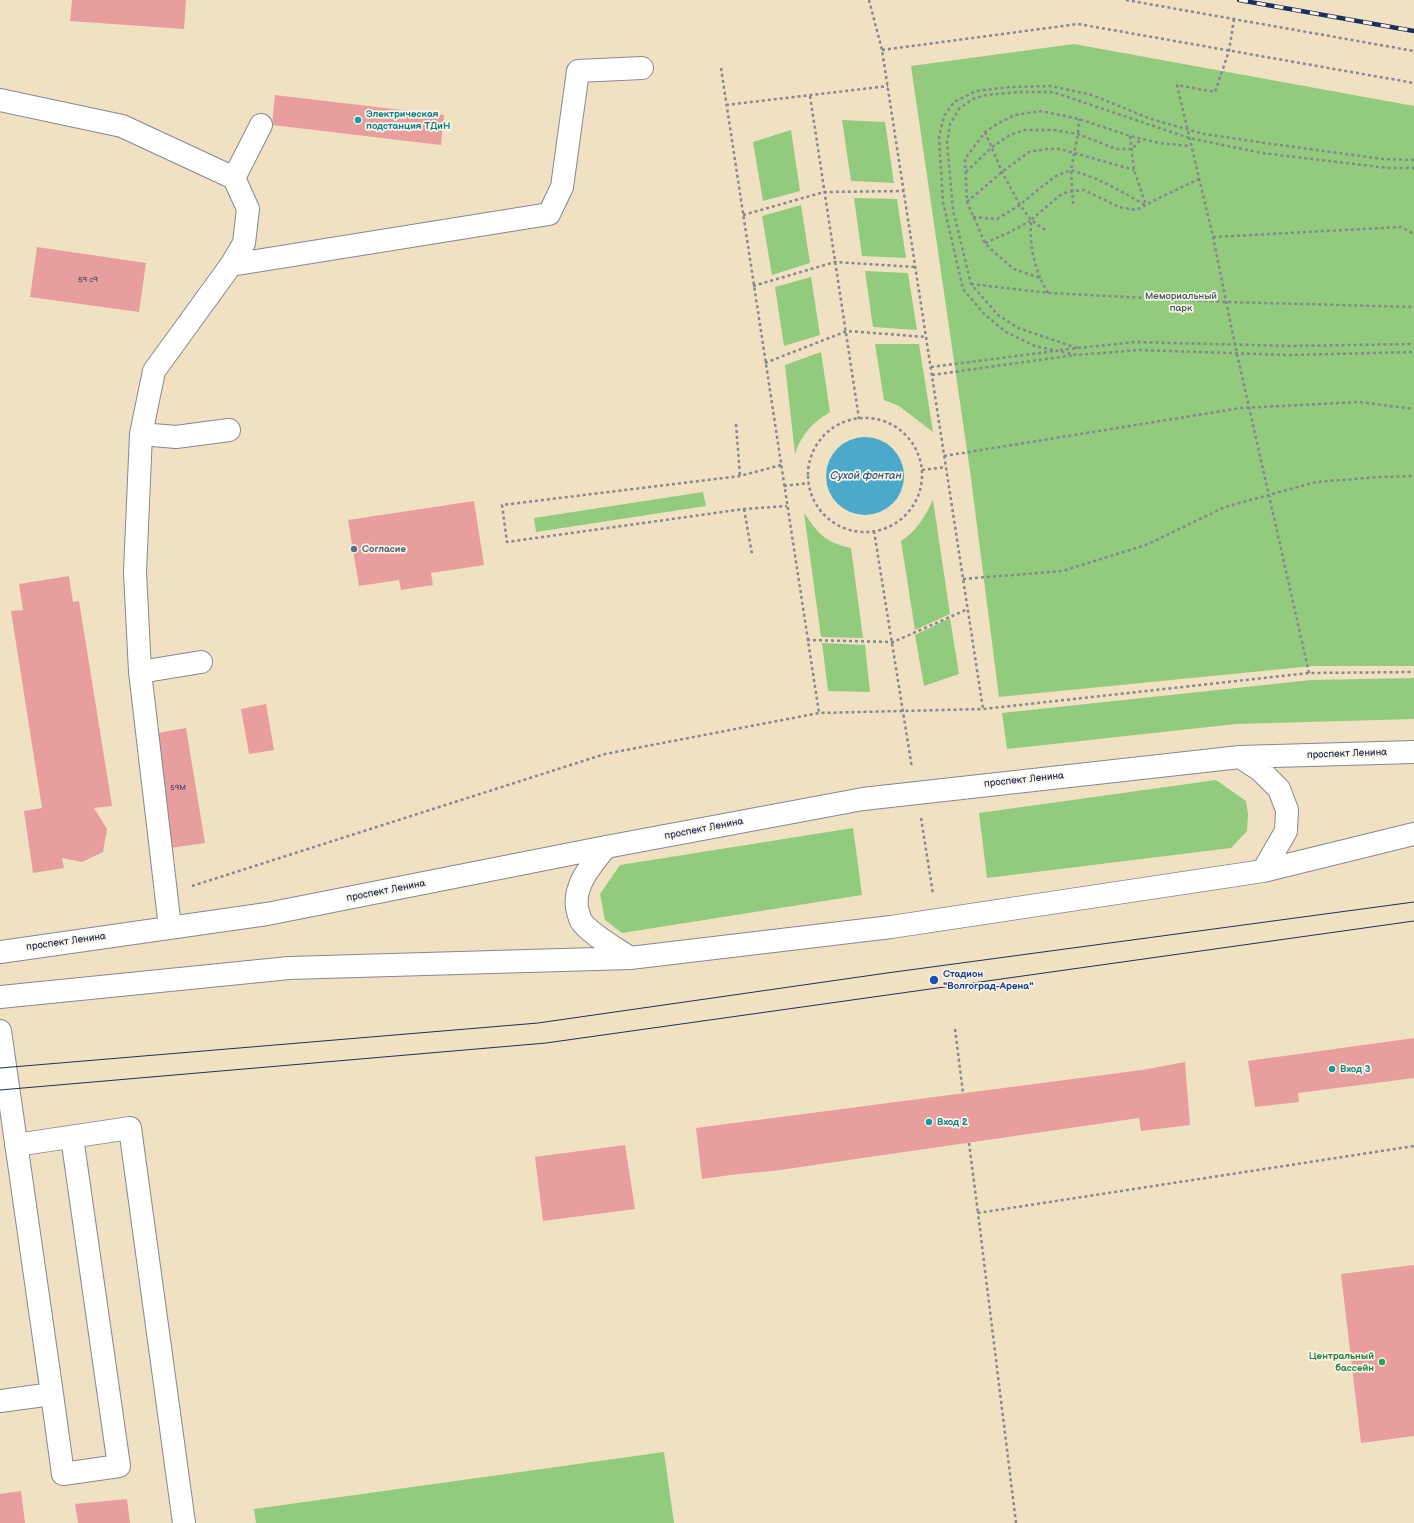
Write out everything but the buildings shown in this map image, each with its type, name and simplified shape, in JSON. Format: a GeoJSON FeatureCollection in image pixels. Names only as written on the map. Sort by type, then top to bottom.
{"type":"FeatureCollection","features":[{"type":"Feature","properties":{"kind":"main road"},"geometry":{"type":"LineString","coordinates":[[231,266],[549,214],[562,187],[578,71],[642,68]]}},
{"type":"Feature","properties":{"kind":"main road"},"geometry":{"type":"LineString","coordinates":[[0,100],[122,126],[234,178],[248,209],[244,243],[231,266],[154,371],[141,434],[135,572],[140,672],[170,927]]}},
{"type":"Feature","properties":{"kind":"main road"},"geometry":{"type":"LineString","coordinates":[[234,178],[261,125]]}},
{"type":"Feature","properties":{"kind":"main road"},"geometry":{"type":"LineString","coordinates":[[141,434],[176,437],[229,430]]}},
{"type":"Feature","properties":{"kind":"main road"},"geometry":{"type":"LineString","coordinates":[[140,672],[201,662]]}},
{"type":"Feature","properties":{"kind":"main road","name":"проспект Ленина"},"geometry":{"type":"LineString","coordinates":[[0,952],[267,914],[606,847],[863,799],[1240,756],[1414,752]]}},
{"type":"Feature","properties":{"kind":"main road"},"geometry":{"type":"LineString","coordinates":[[1240,756],[1260,770],[1279,789],[1287,810],[1286,831],[1263,871]]}},
{"type":"Feature","properties":{"kind":"main road"},"geometry":{"type":"LineString","coordinates":[[0,997],[289,968],[630,958],[937,921],[1263,871],[1414,834]]}},
{"type":"Feature","properties":{"kind":"main road"},"geometry":{"type":"LineString","coordinates":[[606,847],[591,865],[580,883],[576,904],[581,921],[600,938],[630,958]]}},
{"type":"Feature","properties":{"kind":"main road"},"geometry":{"type":"LineString","coordinates":[[0,1031],[10,1135],[52,1394],[63,1474],[119,1466],[72,1137]]}},
{"type":"Feature","properties":{"kind":"main road"},"geometry":{"type":"LineString","coordinates":[[10,1135],[72,1137],[130,1128],[184,1523]]}},
{"type":"Feature","properties":{"kind":"main road"},"geometry":{"type":"LineString","coordinates":[[0,1401],[52,1394]]}},
{"type":"Feature","properties":{"kind":"path"},"geometry":{"type":"LineString","coordinates":[[869,0],[882,50],[888,86],[983,709]]}},
{"type":"Feature","properties":{"kind":"path"},"geometry":{"type":"LineString","coordinates":[[1126,0],[1414,51]]}},
{"type":"Feature","properties":{"kind":"path"},"geometry":{"type":"LineString","coordinates":[[1234,19],[1229,51],[1215,92],[1177,86],[1190,146],[1213,237],[1235,345],[1309,673]]}},
{"type":"Feature","properties":{"kind":"path"},"geometry":{"type":"LineString","coordinates":[[882,50],[1078,24],[1414,83]]}},
{"type":"Feature","properties":{"kind":"path"},"geometry":{"type":"LineString","coordinates":[[720,68],[807,640],[820,713]]}},
{"type":"Feature","properties":{"kind":"path"},"geometry":{"type":"LineString","coordinates":[[726,105],[888,86]]}},
{"type":"Feature","properties":{"kind":"path"},"geometry":{"type":"LineString","coordinates":[[1077,355],[1035,346],[1006,332],[985,315],[963,289],[943,202],[939,137],[944,116],[954,102],[976,91],[1010,87],[1051,86],[1092,95],[1151,119],[1204,134],[1265,144],[1383,159],[1414,160]]}},
{"type":"Feature","properties":{"kind":"path"},"geometry":{"type":"LineString","coordinates":[[1077,348],[1018,328],[998,315],[971,284],[953,210],[947,143],[950,124],[959,109],[973,99],[986,95],[1020,92],[1053,92],[1189,138],[1262,153],[1388,168],[1414,168]]}},
{"type":"Feature","properties":{"kind":"path"},"geometry":{"type":"LineString","coordinates":[[810,96],[847,331],[859,419]]}},
{"type":"Feature","properties":{"kind":"path"},"geometry":{"type":"LineString","coordinates":[[1040,278],[1014,269],[985,243],[967,202],[965,159],[985,132],[996,124],[1015,115],[1040,111],[1079,119],[1141,139],[1159,143],[1190,146]]}},
{"type":"Feature","properties":{"kind":"path"},"geometry":{"type":"LineString","coordinates":[[1073,204],[1071,170],[1078,134],[1079,119]]}},
{"type":"Feature","properties":{"kind":"path"},"geometry":{"type":"LineString","coordinates":[[966,173],[992,147],[1010,135],[1025,130],[1054,130],[1078,134],[1116,149],[1132,149],[1141,139]]}},
{"type":"Feature","properties":{"kind":"path"},"geometry":{"type":"LineString","coordinates":[[985,132],[1002,172],[1020,205],[1031,220],[1045,230]]}},
{"type":"Feature","properties":{"kind":"path"},"geometry":{"type":"LineString","coordinates":[[1130,136],[1134,170],[1146,206]]}},
{"type":"Feature","properties":{"kind":"path"},"geometry":{"type":"LineString","coordinates":[[967,202],[1002,172],[1029,152],[1046,149],[1060,149],[1134,170]]}},
{"type":"Feature","properties":{"kind":"path"},"geometry":{"type":"LineString","coordinates":[[973,217],[997,219],[1020,205],[1056,176],[1071,170],[1087,175],[1125,193],[1146,206]]}},
{"type":"Feature","properties":{"kind":"path"},"geometry":{"type":"LineString","coordinates":[[985,243],[1010,232],[1031,220],[1059,196],[1073,190],[1084,190],[1119,207],[1136,210],[1199,179]]}},
{"type":"Feature","properties":{"kind":"path"},"geometry":{"type":"LineString","coordinates":[[742,215],[824,192],[904,191]]}},
{"type":"Feature","properties":{"kind":"path"},"geometry":{"type":"LineString","coordinates":[[1031,220],[1030,238],[1032,257],[1040,278],[1049,293]]}},
{"type":"Feature","properties":{"kind":"path"},"geometry":{"type":"LineString","coordinates":[[1213,237],[1402,227],[1414,234]]}},
{"type":"Feature","properties":{"kind":"path"},"geometry":{"type":"LineString","coordinates":[[753,286],[835,262],[915,267]]}},
{"type":"Feature","properties":{"kind":"path"},"geometry":{"type":"LineString","coordinates":[[971,284],[1049,293],[1227,302],[1414,308]]}},
{"type":"Feature","properties":{"kind":"path"},"geometry":{"type":"LineString","coordinates":[[765,363],[847,331],[926,337]]}},
{"type":"Feature","properties":{"kind":"path"},"geometry":{"type":"LineString","coordinates":[[931,367],[1057,350],[1134,342],[1344,346],[1414,344]]}},
{"type":"Feature","properties":{"kind":"path"},"geometry":{"type":"LineString","coordinates":[[932,375],[1077,355],[1139,350],[1290,355],[1414,352]]}},
{"type":"Feature","properties":{"kind":"path"},"geometry":{"type":"LineString","coordinates":[[944,456],[1250,408],[1359,402],[1414,409]]}},
{"type":"Feature","properties":{"kind":"path"},"geometry":{"type":"LineString","coordinates":[[868,418],[888,423],[904,434],[916,450],[922,470],[920,487],[915,503],[904,516],[891,526],[874,531],[852,531],[831,521],[816,504],[808,483],[809,463],[816,444],[830,429],[848,420],[868,418]]}},
{"type":"Feature","properties":{"kind":"path"},"geometry":{"type":"LineString","coordinates":[[736,424],[740,476]]}},
{"type":"Feature","properties":{"kind":"path"},"geometry":{"type":"LineString","coordinates":[[781,465],[740,476],[502,504],[507,542],[744,509],[787,506]]}},
{"type":"Feature","properties":{"kind":"path"},"geometry":{"type":"LineString","coordinates":[[922,470],[946,467]]}},
{"type":"Feature","properties":{"kind":"path"},"geometry":{"type":"LineString","coordinates":[[963,579],[1062,570],[1146,545],[1225,507],[1316,482],[1414,476]]}},
{"type":"Feature","properties":{"kind":"path"},"geometry":{"type":"LineString","coordinates":[[784,486],[808,483]]}},
{"type":"Feature","properties":{"kind":"path"},"geometry":{"type":"LineString","coordinates":[[744,509],[752,554]]}},
{"type":"Feature","properties":{"kind":"path"},"geometry":{"type":"LineString","coordinates":[[874,531],[937,921]]}},
{"type":"Feature","properties":{"kind":"path"},"geometry":{"type":"LineString","coordinates":[[807,640],[893,642],[968,609]]}},
{"type":"Feature","properties":{"kind":"path"},"geometry":{"type":"LineString","coordinates":[[166,894],[605,754],[820,713],[983,709],[1309,673],[1414,672]]}},
{"type":"Feature","properties":{"kind":"path"},"geometry":{"type":"LineString","coordinates":[[954,1029],[963,1093]]}},
{"type":"Feature","properties":{"kind":"path"},"geometry":{"type":"LineString","coordinates":[[970,1143],[1016,1523]]}},
{"type":"Feature","properties":{"kind":"path"},"geometry":{"type":"LineString","coordinates":[[978,1213],[1414,1146]]}},
{"type":"Feature","properties":{"kind":"green space","name":"Мемориальный парк"},"geometry":{"type":"Polygon","coordinates":[[[1074,44],[1414,106],[1414,666],[1313,666],[999,697],[970,471],[911,66],[1074,44]]]}},
{"type":"Feature","properties":{"kind":"green space"},"geometry":{"type":"Polygon","coordinates":[[[842,120],[885,122],[894,183],[851,181],[842,120]]]}},
{"type":"Feature","properties":{"kind":"green space"},"geometry":{"type":"Polygon","coordinates":[[[791,130],[800,191],[763,201],[753,142],[791,130]]]}},
{"type":"Feature","properties":{"kind":"green space"},"geometry":{"type":"Polygon","coordinates":[[[854,198],[897,199],[906,258],[862,256],[854,198]]]}},
{"type":"Feature","properties":{"kind":"green space"},"geometry":{"type":"Polygon","coordinates":[[[801,205],[810,263],[772,275],[762,216],[801,205]]]}},
{"type":"Feature","properties":{"kind":"green space"},"geometry":{"type":"Polygon","coordinates":[[[865,271],[908,273],[917,330],[873,327],[865,271]]]}},
{"type":"Feature","properties":{"kind":"green space"},"geometry":{"type":"Polygon","coordinates":[[[811,277],[820,335],[784,346],[775,287],[811,277]]]}},
{"type":"Feature","properties":{"kind":"green space"},"geometry":{"type":"Polygon","coordinates":[[[875,344],[919,344],[933,432],[899,406],[884,400],[875,344]]]}},
{"type":"Feature","properties":{"kind":"green space"},"geometry":{"type":"Polygon","coordinates":[[[821,352],[830,412],[808,430],[800,441],[795,454],[785,365],[821,352]]]}},
{"type":"Feature","properties":{"kind":"green space"},"geometry":{"type":"Polygon","coordinates":[[[703,492],[706,506],[536,532],[534,518],[703,492]]]}},
{"type":"Feature","properties":{"kind":"green space"},"geometry":{"type":"Polygon","coordinates":[[[933,500],[950,614],[915,630],[901,541],[916,528],[933,500]]]}},
{"type":"Feature","properties":{"kind":"green space"},"geometry":{"type":"Polygon","coordinates":[[[804,513],[818,532],[828,540],[851,548],[863,638],[821,637],[804,513]]]}},
{"type":"Feature","properties":{"kind":"green space"},"geometry":{"type":"Polygon","coordinates":[[[950,618],[959,674],[924,686],[915,635],[950,618]]]}},
{"type":"Feature","properties":{"kind":"green space"},"geometry":{"type":"Polygon","coordinates":[[[822,643],[865,645],[870,692],[828,691],[822,643]]]}},
{"type":"Feature","properties":{"kind":"green space"},"geometry":{"type":"Polygon","coordinates":[[[1414,678],[1414,719],[1236,724],[1007,749],[1002,713],[1311,680],[1414,678]]]}},
{"type":"Feature","properties":{"kind":"green space"},"geometry":{"type":"Polygon","coordinates":[[[1216,780],[1246,801],[1248,814],[1247,831],[1231,848],[987,878],[979,813],[1216,780]]]}},
{"type":"Feature","properties":{"kind":"green space"},"geometry":{"type":"Polygon","coordinates":[[[853,828],[862,895],[622,933],[605,920],[600,894],[620,865],[853,828]]]}},
{"type":"Feature","properties":{"kind":"green space"},"geometry":{"type":"Polygon","coordinates":[[[664,1452],[674,1523],[256,1523],[254,1509],[664,1452]]]}},
{"type":"Feature","properties":{"kind":"water","name":"Сухой фонтан"},"geometry":{"type":"Polygon","coordinates":[[[865,437],[880,440],[887,444],[897,454],[901,461],[904,476],[901,491],[897,498],[887,508],[880,512],[865,515],[850,512],[843,508],[833,498],[829,491],[826,476],[829,461],[833,454],[843,444],[850,440],[865,437]]]}},
{"type":"Feature","properties":{"kind":"tram line"},"geometry":{"type":"LineString","coordinates":[[0,1068],[538,1023],[887,973],[1414,902]]}},
{"type":"Feature","properties":{"kind":"tram line"},"geometry":{"type":"LineString","coordinates":[[0,1090],[546,1043],[1414,921]]}},
{"type":"Feature","properties":{"kind":"railway"},"geometry":{"type":"LineString","coordinates":[[1239,0],[1414,31]]}},
{"type":"Feature","properties":{"kind":"place","name":"Электрическая подстанция ТДиН"},"geometry":{"type":"Point","coordinates":[358,120]}},
{"type":"Feature","properties":{"kind":"place","name":"Согласие"},"geometry":{"type":"Point","coordinates":[354,549]}},
{"type":"Feature","properties":{"kind":"place","name":"Стадион \"Волгоград-Арена\""},"geometry":{"type":"Point","coordinates":[934,980]}},
{"type":"Feature","properties":{"kind":"place","name":"Вход 3"},"geometry":{"type":"Point","coordinates":[1332,1069]}},
{"type":"Feature","properties":{"kind":"place","name":"Вход 2"},"geometry":{"type":"Point","coordinates":[929,1122]}},
{"type":"Feature","properties":{"kind":"place","name":"Центральный бассейн"},"geometry":{"type":"Point","coordinates":[1382,1362]}}]}
